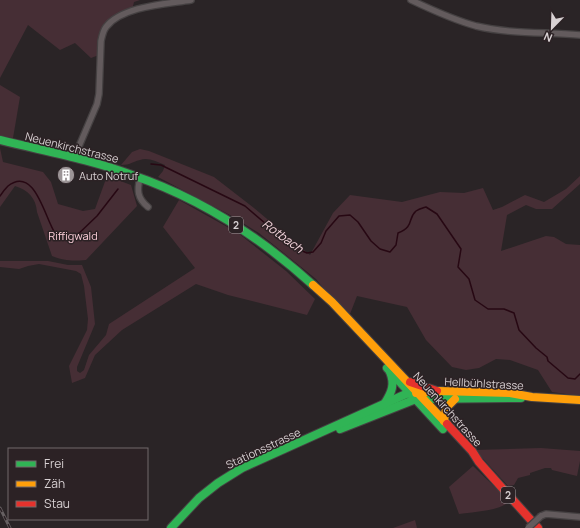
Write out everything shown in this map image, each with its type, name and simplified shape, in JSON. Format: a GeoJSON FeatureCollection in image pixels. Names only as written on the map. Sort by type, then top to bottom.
{"type":"FeatureCollection","features":[{"type":"Feature","properties":{"kind":"main road","name":"Neuenkirchstrasse"},"geometry":{"type":"LineString","coordinates":[[0,140],[109,167],[140,178],[184,196],[236,225],[284,259],[332,302],[407,381],[417,396],[459,445],[479,462]]}},
{"type":"Feature","properties":{"kind":"main road","name":"Neuenkirchstrasse"},"geometry":{"type":"LineString","coordinates":[[320,292],[328,303],[390,371],[444,421],[472,451],[479,462]]}},
{"type":"Feature","properties":{"kind":"main road"},"geometry":{"type":"LineString","coordinates":[[385,403],[391,394],[393,387],[390,371]]}},
{"type":"Feature","properties":{"kind":"main road"},"geometry":{"type":"LineString","coordinates":[[407,381],[437,391]]}},
{"type":"Feature","properties":{"kind":"main road","name":"Hellbühlstrasse"},"geometry":{"type":"LineString","coordinates":[[417,396],[437,391],[510,394],[580,400]]}},
{"type":"Feature","properties":{"kind":"main road","name":"Stationsstrasse"},"geometry":{"type":"LineString","coordinates":[[171,528],[199,498],[225,478],[257,461],[313,437],[400,396],[417,396]]}},
{"type":"Feature","properties":{"kind":"main road","name":"Hellbühlstrasse"},"geometry":{"type":"LineString","coordinates":[[417,396],[455,399],[513,399],[532,397]]}},
{"type":"Feature","properties":{"kind":"main road","name":"Stationsstrasse"},"geometry":{"type":"LineString","coordinates":[[313,437],[328,433],[417,396]]}},
{"type":"Feature","properties":{"kind":"main road"},"geometry":{"type":"LineString","coordinates":[[444,421],[445,408],[455,399]]}},
{"type":"Feature","properties":{"kind":"main road","name":"2"},"geometry":{"type":"LineString","coordinates":[[479,462],[538,528]]}},
{"type":"Feature","properties":{"kind":"street"},"geometry":{"type":"LineString","coordinates":[[74,158],[97,104],[99,94],[101,41],[106,26],[122,15],[140,8],[191,0]]}},
{"type":"Feature","properties":{"kind":"street"},"geometry":{"type":"LineString","coordinates":[[411,0],[452,18],[476,26],[514,31],[580,35]]}},
{"type":"Feature","properties":{"kind":"street"},"geometry":{"type":"LineString","coordinates":[[140,178],[138,193],[142,202],[148,208]]}},
{"type":"Feature","properties":{"kind":"street"},"geometry":{"type":"LineString","coordinates":[[528,528],[541,516],[546,514],[580,517]]}},
{"type":"Feature","properties":{"kind":"green space"},"geometry":{"type":"Polygon","coordinates":[[[0,0],[140,0],[134,2],[132,10],[104,27],[99,55],[91,58],[75,43],[60,50],[28,25],[0,78],[0,0]]]}},
{"type":"Feature","properties":{"kind":"green space"},"geometry":{"type":"Polygon","coordinates":[[[0,85],[20,97],[13,138],[0,136],[0,85]]]}},
{"type":"Feature","properties":{"kind":"green space","name":"Riffigwald"},"geometry":{"type":"Polygon","coordinates":[[[0,148],[3,162],[43,172],[51,182],[58,204],[83,211],[95,209],[107,176],[131,185],[137,206],[86,260],[69,260],[52,256],[35,203],[27,192],[15,186],[0,207],[0,148]]]}},
{"type":"Feature","properties":{"kind":"green space"},"geometry":{"type":"Polygon","coordinates":[[[140,149],[149,151],[214,177],[310,255],[333,213],[350,195],[402,202],[440,192],[464,193],[483,188],[493,210],[525,195],[544,202],[566,189],[580,176],[580,184],[552,209],[536,209],[526,205],[507,215],[501,251],[546,236],[554,237],[566,244],[580,245],[580,396],[552,392],[538,370],[510,360],[496,359],[479,368],[466,370],[452,367],[426,340],[407,307],[357,296],[350,314],[324,289],[316,279],[259,233],[230,215],[158,177],[163,171],[165,165],[152,160],[143,159],[121,165],[132,152],[140,149]]]}},
{"type":"Feature","properties":{"kind":"green space"},"geometry":{"type":"Polygon","coordinates":[[[179,200],[238,233],[286,271],[315,299],[307,315],[228,295],[196,284],[122,330],[95,355],[85,378],[72,383],[69,366],[87,330],[88,319],[81,274],[76,271],[39,264],[19,269],[0,267],[0,261],[48,261],[68,265],[82,265],[91,287],[95,324],[77,367],[77,371],[80,373],[84,370],[89,355],[106,335],[109,324],[195,268],[163,227],[179,200]]]}},
{"type":"Feature","properties":{"kind":"green space"},"geometry":{"type":"Polygon","coordinates":[[[541,448],[580,451],[577,476],[552,470],[551,468],[545,468],[530,473],[530,475],[518,478],[514,485],[508,486],[475,450],[541,448]]]}},
{"type":"Feature","properties":{"kind":"green space"},"geometry":{"type":"Polygon","coordinates":[[[473,466],[501,493],[507,503],[498,508],[459,514],[449,487],[473,466]]]}},
{"type":"Feature","properties":{"kind":"green space"},"geometry":{"type":"Polygon","coordinates":[[[415,520],[417,528],[393,528],[415,520]]]}},
{"type":"Feature","properties":{"kind":"waterway","name":"Rotbach"},"geometry":{"type":"LineString","coordinates":[[151,164],[161,165],[245,206],[273,230],[285,235],[300,250],[307,253],[313,252],[321,243],[326,231],[339,216],[350,215],[358,222],[371,241],[380,249],[390,252],[396,245],[398,233],[407,228],[413,214],[416,211],[426,207],[437,214],[461,249],[458,267],[469,279],[475,300],[488,309],[504,309],[514,313],[519,330],[547,357],[548,361],[568,378],[575,379],[580,374]]}},
{"type":"Feature","properties":{"kind":"waterway","name":"Rotbach"},"geometry":{"type":"LineString","coordinates":[[0,196],[8,186],[17,181],[25,183],[32,188],[38,196],[55,233],[65,240],[74,238],[97,216],[118,189]]}},
{"type":"Feature","properties":{"kind":"railway"},"geometry":{"type":"LineString","coordinates":[[0,508],[10,528]]}},
{"type":"Feature","properties":{"kind":"traffic: fast"},"geometry":{"type":"LineString","coordinates":[[0,140],[100,164],[157,184],[182,195],[205,207],[250,235],[293,267],[313,285]]}},
{"type":"Feature","properties":{"kind":"traffic: fast"},"geometry":{"type":"LineString","coordinates":[[387,368],[443,429]]}},
{"type":"Feature","properties":{"kind":"traffic: fast"},"geometry":{"type":"LineString","coordinates":[[385,403],[392,388],[390,372]]}},
{"type":"Feature","properties":{"kind":"traffic: fast"},"geometry":{"type":"LineString","coordinates":[[171,528],[199,498],[218,483],[242,468],[406,394],[416,393]]}},
{"type":"Feature","properties":{"kind":"traffic: fast"},"geometry":{"type":"LineString","coordinates":[[340,429],[416,399],[521,398]]}},
{"type":"Feature","properties":{"kind":"traffic: slow"},"geometry":{"type":"LineString","coordinates":[[313,285],[332,302],[447,424]]}},
{"type":"Feature","properties":{"kind":"traffic: slow"},"geometry":{"type":"LineString","coordinates":[[416,393],[439,391],[510,393],[532,397],[580,400]]}},
{"type":"Feature","properties":{"kind":"traffic: slow"},"geometry":{"type":"LineString","coordinates":[[444,421],[446,408],[455,399]]}},
{"type":"Feature","properties":{"kind":"traffic: jam"},"geometry":{"type":"LineString","coordinates":[[410,382],[437,391]]}},
{"type":"Feature","properties":{"kind":"traffic: jam"},"geometry":{"type":"LineString","coordinates":[[447,424],[538,528]]}},
{"type":"Feature","properties":{"kind":"place","name":"Auto Notruf"},"geometry":{"type":"Point","coordinates":[66,175]}}]}
